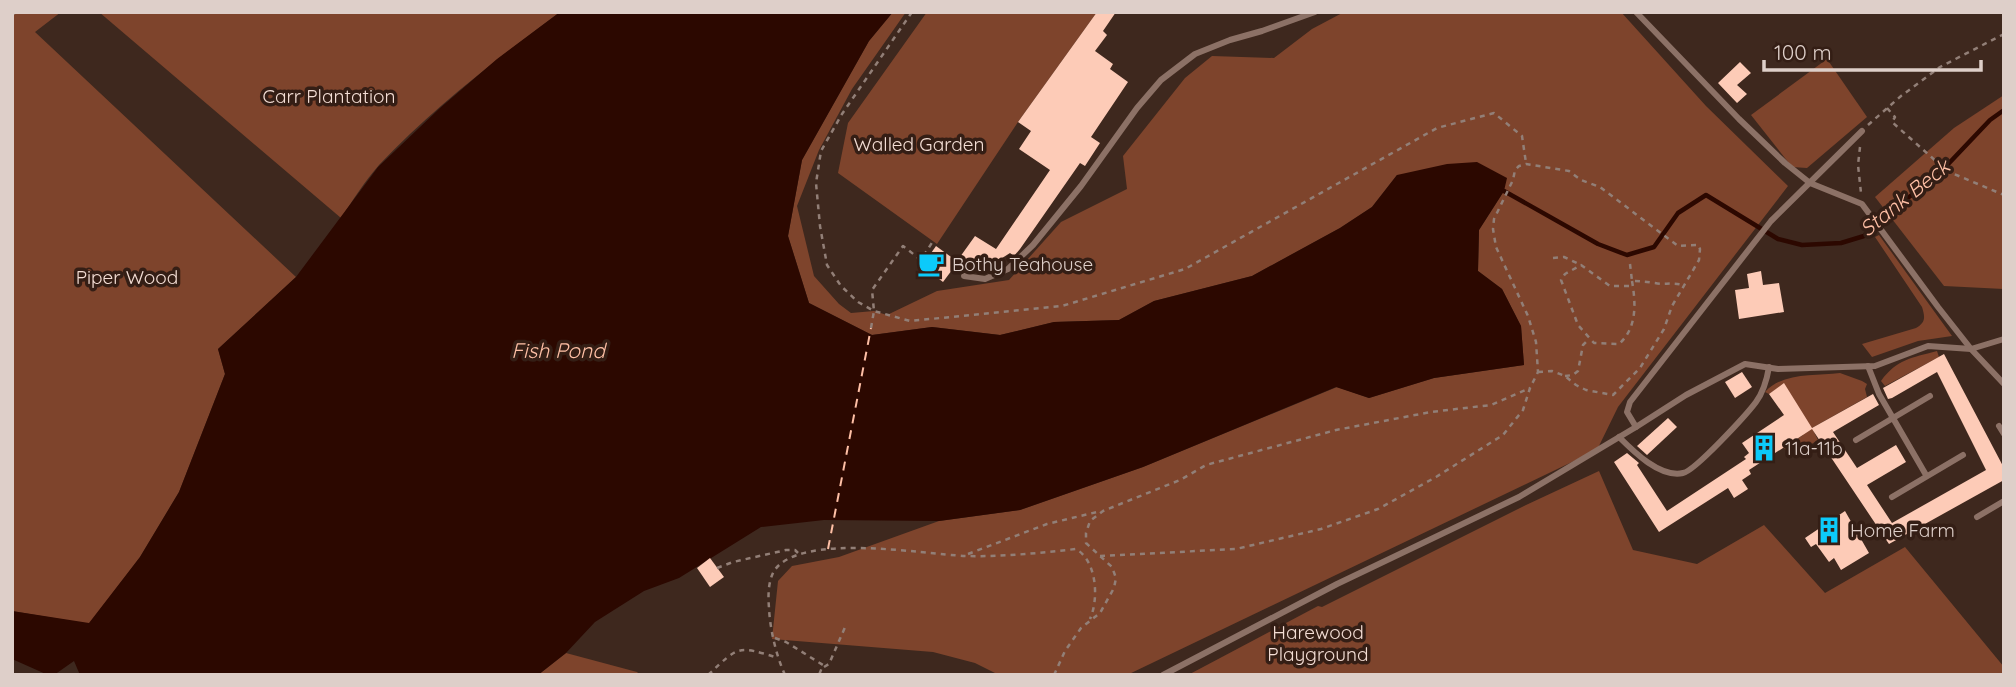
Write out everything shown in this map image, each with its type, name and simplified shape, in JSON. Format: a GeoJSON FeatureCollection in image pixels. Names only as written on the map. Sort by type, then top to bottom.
{"type":"FeatureCollection","features":[{"type":"Feature","properties":{"kind":"lane"},"geometry":{"type":"LineString","coordinates":[[964,276],[985,279],[1008,269],[1081,186],[1137,108],[1161,80],[1195,54],[1315,12]]}},
{"type":"Feature","properties":{"kind":"lane"},"geometry":{"type":"LineString","coordinates":[[1636,12],[1785,163],[1810,183],[1862,204],[1972,349],[2004,384]]}},
{"type":"Feature","properties":{"kind":"lane"},"geometry":{"type":"LineString","coordinates":[[1636,428],[1627,412],[1630,402],[1771,221],[1862,131]]}},
{"type":"Feature","properties":{"kind":"lane"},"geometry":{"type":"LineString","coordinates":[[1163,675],[1336,583],[1518,497],[1636,428],[1686,395],[1745,364],[1778,369],[1875,366],[1928,346],[1972,349],[2004,339]]}},
{"type":"Feature","properties":{"kind":"lane"},"geometry":{"type":"LineString","coordinates":[[1868,366],[1879,394],[1926,475]]}},
{"type":"Feature","properties":{"kind":"lane"},"geometry":{"type":"LineString","coordinates":[[1619,437],[1651,466],[1683,473],[1692,469],[1757,401],[1766,383],[1769,367]]}},
{"type":"Feature","properties":{"kind":"lane"},"geometry":{"type":"LineString","coordinates":[[1856,440],[1930,396]]}},
{"type":"Feature","properties":{"kind":"lane"},"geometry":{"type":"LineString","coordinates":[[1999,426],[2004,433]]}},
{"type":"Feature","properties":{"kind":"lane"},"geometry":{"type":"LineString","coordinates":[[1892,497],[1964,455]]}},
{"type":"Feature","properties":{"kind":"lane"},"geometry":{"type":"LineString","coordinates":[[1977,517],[2004,501]]}},
{"type":"Feature","properties":{"kind":"path"},"geometry":{"type":"LineString","coordinates":[[12,15],[16,12]]}},
{"type":"Feature","properties":{"kind":"path"},"geometry":{"type":"LineString","coordinates":[[912,12],[842,114],[821,151],[816,183],[827,265],[841,286],[858,302],[874,311],[910,321],[1062,306],[1185,269],[1437,128],[1494,113],[1522,136],[1526,164]]}},
{"type":"Feature","properties":{"kind":"path"},"geometry":{"type":"LineString","coordinates":[[1862,204],[1858,165],[1862,131],[1940,67],[2004,34]]}},
{"type":"Feature","properties":{"kind":"path"},"geometry":{"type":"LineString","coordinates":[[1887,108],[1895,117],[1892,122],[1947,171],[2004,195]]}},
{"type":"Feature","properties":{"kind":"path"},"geometry":{"type":"LineString","coordinates":[[1100,556],[1236,549],[1321,529],[1378,509],[1503,435],[1523,410],[1538,372],[1536,342],[1528,316],[1496,247],[1493,229],[1494,219],[1516,170],[1526,164],[1569,171],[1581,180],[1600,187],[1678,246],[1698,245],[1700,250],[1699,260],[1672,306],[1664,329],[1640,368],[1613,394],[1586,390],[1566,376],[1552,371],[1538,372]]}},
{"type":"Feature","properties":{"kind":"path"},"geometry":{"type":"LineString","coordinates":[[871,328],[874,311],[872,290],[903,247],[921,260],[933,241]]}},
{"type":"Feature","properties":{"kind":"path"},"geometry":{"type":"LineString","coordinates":[[1553,258],[1564,257],[1581,265],[1610,286],[1647,281],[1684,285]]}},
{"type":"Feature","properties":{"kind":"path"},"geometry":{"type":"LineString","coordinates":[[1581,265],[1565,274],[1561,280],[1578,325],[1594,343],[1619,344],[1629,335],[1634,317],[1630,264]]}},
{"type":"Feature","properties":{"kind":"path"},"geometry":{"type":"LineString","coordinates":[[1566,376],[1578,371],[1583,345],[1590,339]]}},
{"type":"Feature","properties":{"kind":"path"},"geometry":{"type":"LineString","coordinates":[[965,556],[1047,524],[1104,511],[1180,480],[1206,465],[1336,430],[1431,412],[1491,405],[1530,388]]}},
{"type":"Feature","properties":{"kind":"path"},"geometry":{"type":"LineString","coordinates":[[1054,675],[1065,651],[1081,628],[1100,613],[1114,588],[1116,578],[1112,567],[1086,543],[1090,521],[1104,511]]}},
{"type":"Feature","properties":{"kind":"path"},"geometry":{"type":"LineString","coordinates":[[785,675],[769,618],[768,594],[775,570],[792,556],[799,554],[841,547],[965,556],[1004,556],[1076,549],[1082,552],[1090,568],[1096,589],[1094,610],[1089,622]]}},
{"type":"Feature","properties":{"kind":"path"},"geometry":{"type":"LineString","coordinates":[[718,568],[786,550],[795,550],[799,554]]}},
{"type":"Feature","properties":{"kind":"path"},"geometry":{"type":"LineString","coordinates":[[819,675],[829,664],[846,625]]}},
{"type":"Feature","properties":{"kind":"path"},"geometry":{"type":"LineString","coordinates":[[774,638],[786,642],[824,667]]}},
{"type":"Feature","properties":{"kind":"path"},"geometry":{"type":"LineString","coordinates":[[708,675],[731,653],[746,648],[779,658]]}},
{"type":"Feature","properties":{"kind":"green space","name":"Piper Wood"},"geometry":{"type":"Polygon","coordinates":[[[12,12],[61,12],[35,32],[296,277],[218,349],[225,374],[179,492],[140,557],[89,624],[12,611],[12,12]]]}},
{"type":"Feature","properties":{"kind":"green space","name":"Carr Plantation"},"geometry":{"type":"Polygon","coordinates":[[[99,12],[560,12],[489,66],[421,124],[379,165],[341,218],[99,12]]]}},
{"type":"Feature","properties":{"kind":"green space"},"geometry":{"type":"Polygon","coordinates":[[[893,12],[906,12],[852,89],[819,150],[797,206],[814,276],[839,304],[851,313],[874,311],[887,315],[937,291],[1009,280],[1061,222],[1127,189],[1123,156],[1185,78],[1212,56],[1274,58],[1312,29],[1344,12],[1621,12],[1706,106],[1788,186],[1618,407],[1597,450],[1127,675],[999,675],[975,663],[933,652],[772,639],[778,581],[792,566],[839,557],[939,521],[1020,510],[1143,467],[1337,387],[1369,398],[1434,378],[1524,365],[1521,326],[1502,289],[1478,271],[1479,230],[1504,191],[1397,175],[1372,207],[1340,228],[1252,276],[1154,301],[1119,320],[1054,322],[1000,335],[932,327],[872,335],[809,303],[788,236],[802,160],[869,41],[893,12]]]}},
{"type":"Feature","properties":{"kind":"green space","name":"Walled Garden"},"geometry":{"type":"Polygon","coordinates":[[[927,12],[1097,12],[1018,122],[937,244],[838,173],[848,123],[927,12]]]}},
{"type":"Feature","properties":{"kind":"green space"},"geometry":{"type":"Polygon","coordinates":[[[1827,59],[1867,117],[1807,168],[1792,167],[1751,115],[1827,59]]]}},
{"type":"Feature","properties":{"kind":"green space"},"geometry":{"type":"Polygon","coordinates":[[[2004,95],[2004,289],[1944,286],[1875,197],[1954,128],[2004,95]]]}},
{"type":"Feature","properties":{"kind":"green space"},"geometry":{"type":"Polygon","coordinates":[[[1879,235],[1952,336],[1918,341],[1872,357],[1862,344],[1916,328],[1924,319],[1922,307],[1875,237],[1879,235]]]}},
{"type":"Feature","properties":{"kind":"green space"},"geometry":{"type":"Polygon","coordinates":[[[1937,351],[1939,357],[1885,386],[1881,381],[1899,364],[1937,351]]]}},
{"type":"Feature","properties":{"kind":"green space"},"geometry":{"type":"Polygon","coordinates":[[[1840,373],[1867,384],[1867,397],[1812,428],[1818,440],[1791,457],[1784,448],[1803,435],[1805,418],[1784,384],[1769,394],[1765,392],[1790,378],[1840,373]]]}},
{"type":"Feature","properties":{"kind":"green space","name":"Harewood Playground"},"geometry":{"type":"Polygon","coordinates":[[[1599,471],[1633,550],[1697,564],[1764,525],[1825,593],[1905,547],[2004,667],[2004,675],[1188,675],[1318,606],[1322,607],[1599,471]]]}},
{"type":"Feature","properties":{"kind":"green space"},"geometry":{"type":"Polygon","coordinates":[[[566,653],[637,672],[640,675],[538,675],[566,653]]]}},
{"type":"Feature","properties":{"kind":"water","name":"Fish Pond"},"geometry":{"type":"Polygon","coordinates":[[[560,12],[893,12],[869,41],[802,160],[788,236],[809,303],[872,335],[932,327],[1000,335],[1054,322],[1119,320],[1154,301],[1252,276],[1340,228],[1372,207],[1397,175],[1447,164],[1477,162],[1507,178],[1504,191],[1479,230],[1478,271],[1502,289],[1521,326],[1524,365],[1434,378],[1369,398],[1336,387],[1143,467],[1020,510],[939,521],[824,520],[761,527],[679,578],[644,591],[595,622],[566,653],[538,675],[80,675],[74,661],[54,675],[48,675],[12,659],[12,611],[89,623],[140,557],[179,492],[225,374],[218,349],[296,277],[378,167],[497,59],[560,12]]]}},
{"type":"Feature","properties":{"kind":"building"},"geometry":{"type":"Polygon","coordinates":[[[1097,12],[1116,12],[1103,31],[1107,35],[1095,51],[1113,64],[1110,69],[1128,82],[1091,137],[1100,143],[1085,166],[1080,163],[1014,256],[1010,253],[982,273],[960,257],[975,236],[996,249],[1050,170],[1019,149],[1031,131],[1018,122],[1097,12]]]}},
{"type":"Feature","properties":{"kind":"building"},"geometry":{"type":"Polygon","coordinates":[[[1740,62],[1751,73],[1737,85],[1747,94],[1737,103],[1718,83],[1740,62]]]}},
{"type":"Feature","properties":{"kind":"building","name":"Bothy Teahouse"},"geometry":{"type":"Polygon","coordinates":[[[936,246],[958,262],[943,282],[922,266],[936,246]]]}},
{"type":"Feature","properties":{"kind":"building"},"geometry":{"type":"Polygon","coordinates":[[[1761,271],[1763,285],[1779,283],[1784,312],[1739,319],[1735,290],[1749,288],[1747,274],[1761,271]]]}},
{"type":"Feature","properties":{"kind":"building"},"geometry":{"type":"Polygon","coordinates":[[[1944,354],[2004,468],[2004,480],[1889,544],[1812,429],[1749,470],[1751,474],[1742,480],[1748,489],[1734,498],[1728,488],[1659,532],[1614,462],[1627,453],[1639,463],[1637,465],[1667,511],[1746,459],[1744,457],[1749,453],[1742,443],[1784,415],[1769,394],[1784,383],[1812,428],[1873,394],[1879,405],[1833,432],[1857,468],[1896,445],[1906,462],[1867,485],[1892,523],[1986,470],[1937,372],[1892,398],[1888,399],[1883,388],[1944,354]]]}},
{"type":"Feature","properties":{"kind":"building"},"geometry":{"type":"Polygon","coordinates":[[[1742,372],[1752,387],[1735,398],[1725,382],[1742,372]]]}},
{"type":"Feature","properties":{"kind":"building"},"geometry":{"type":"Polygon","coordinates":[[[1668,418],[1677,427],[1647,455],[1637,446],[1668,418]]]}},
{"type":"Feature","properties":{"kind":"building"},"geometry":{"type":"Polygon","coordinates":[[[1845,511],[1869,553],[1841,570],[1834,558],[1829,562],[1816,544],[1811,547],[1805,538],[1845,511]]]}},
{"type":"Feature","properties":{"kind":"building"},"geometry":{"type":"Polygon","coordinates":[[[710,558],[724,577],[710,587],[697,568],[710,558]]]}},
{"type":"Feature","properties":{"kind":"waterway","name":"Stank Beck"},"geometry":{"type":"LineString","coordinates":[[1504,191],[1598,244],[1627,255],[1654,247],[1678,213],[1706,195],[1778,239],[1802,245],[1841,243],[1864,236],[1891,210],[1934,179],[1990,120],[2004,110]]}},
{"type":"Feature","properties":{"kind":"ferry route"},"geometry":{"type":"LineString","coordinates":[[828,549],[871,328]]}},
{"type":"Feature","properties":{"kind":"place","name":"Bothy Teahouse"},"geometry":{"type":"Point","coordinates":[931,264]}},
{"type":"Feature","properties":{"kind":"place","name":"11a-11b"},"geometry":{"type":"Point","coordinates":[1764,448]}},
{"type":"Feature","properties":{"kind":"place","name":"Home Farm"},"geometry":{"type":"Point","coordinates":[1829,530]}}]}
